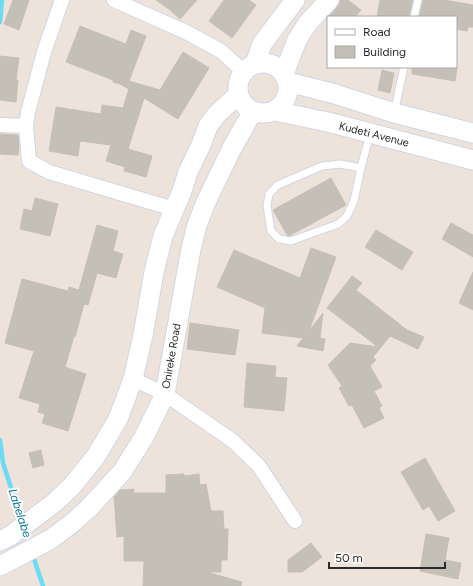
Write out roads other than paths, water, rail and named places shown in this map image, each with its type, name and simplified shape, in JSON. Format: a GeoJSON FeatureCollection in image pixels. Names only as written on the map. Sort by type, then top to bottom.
{"type":"FeatureCollection","features":[{"type":"Feature","properties":{"kind":"main road"},"geometry":{"type":"LineString","coordinates":[[250,68],[266,63],[276,67],[286,78],[289,90],[286,99],[282,106],[275,111],[264,114],[246,107],[239,94],[238,86],[240,79],[250,68],[262,44],[295,0]]}},
{"type":"Feature","properties":{"kind":"main road"},"geometry":{"type":"LineString","coordinates":[[286,78],[297,40],[308,24],[329,0]]}},
{"type":"Feature","properties":{"kind":"main road"},"geometry":{"type":"LineString","coordinates":[[286,78],[394,113],[473,133]]}},
{"type":"Feature","properties":{"kind":"main road"},"geometry":{"type":"LineString","coordinates":[[5,539],[54,503],[72,486],[96,456],[118,419],[133,380],[143,335],[154,272],[163,236],[208,126],[239,94]]}},
{"type":"Feature","properties":{"kind":"main road","name":"Onireke Road"},"geometry":{"type":"LineString","coordinates":[[0,566],[51,539],[88,509],[122,472],[144,437],[165,394],[191,248],[197,225],[206,202],[253,111]]}},
{"type":"Feature","properties":{"kind":"main road","name":"Kudeti Avenue"},"geometry":{"type":"LineString","coordinates":[[275,111],[332,123],[473,160]]}},
{"type":"Feature","properties":{"kind":"street"},"geometry":{"type":"LineString","coordinates":[[62,0],[44,52],[28,112],[26,126],[29,161],[49,172],[174,209]]}},
{"type":"Feature","properties":{"kind":"street"},"geometry":{"type":"LineString","coordinates":[[114,0],[186,32],[250,68]]}},
{"type":"Feature","properties":{"kind":"street"},"geometry":{"type":"LineString","coordinates":[[0,125],[26,126]]}},
{"type":"Feature","properties":{"kind":"street"},"geometry":{"type":"LineString","coordinates":[[133,380],[165,394],[233,441],[259,466],[296,521]]}},
{"type":"Feature","properties":{"kind":"lane"},"geometry":{"type":"LineString","coordinates":[[414,16],[418,0]]}},
{"type":"Feature","properties":{"kind":"lane"},"geometry":{"type":"LineString","coordinates":[[394,113],[404,68]]}},
{"type":"Feature","properties":{"kind":"lane"},"geometry":{"type":"LineString","coordinates":[[361,168],[340,164],[322,166],[278,185],[269,194],[267,206],[271,231],[279,239],[291,241],[338,224],[347,216],[354,201],[370,134]]}},
{"type":"Feature","properties":{"kind":"waterway","name":"Labelabe"},"geometry":{"type":"LineString","coordinates":[[0,22],[2,0]]}},
{"type":"Feature","properties":{"kind":"waterway","name":"Labelabe"},"geometry":{"type":"LineString","coordinates":[[0,440],[3,463],[22,522]]}},
{"type":"Feature","properties":{"kind":"waterway","name":"Labelabe"},"geometry":{"type":"LineString","coordinates":[[32,553],[43,586]]}}]}
